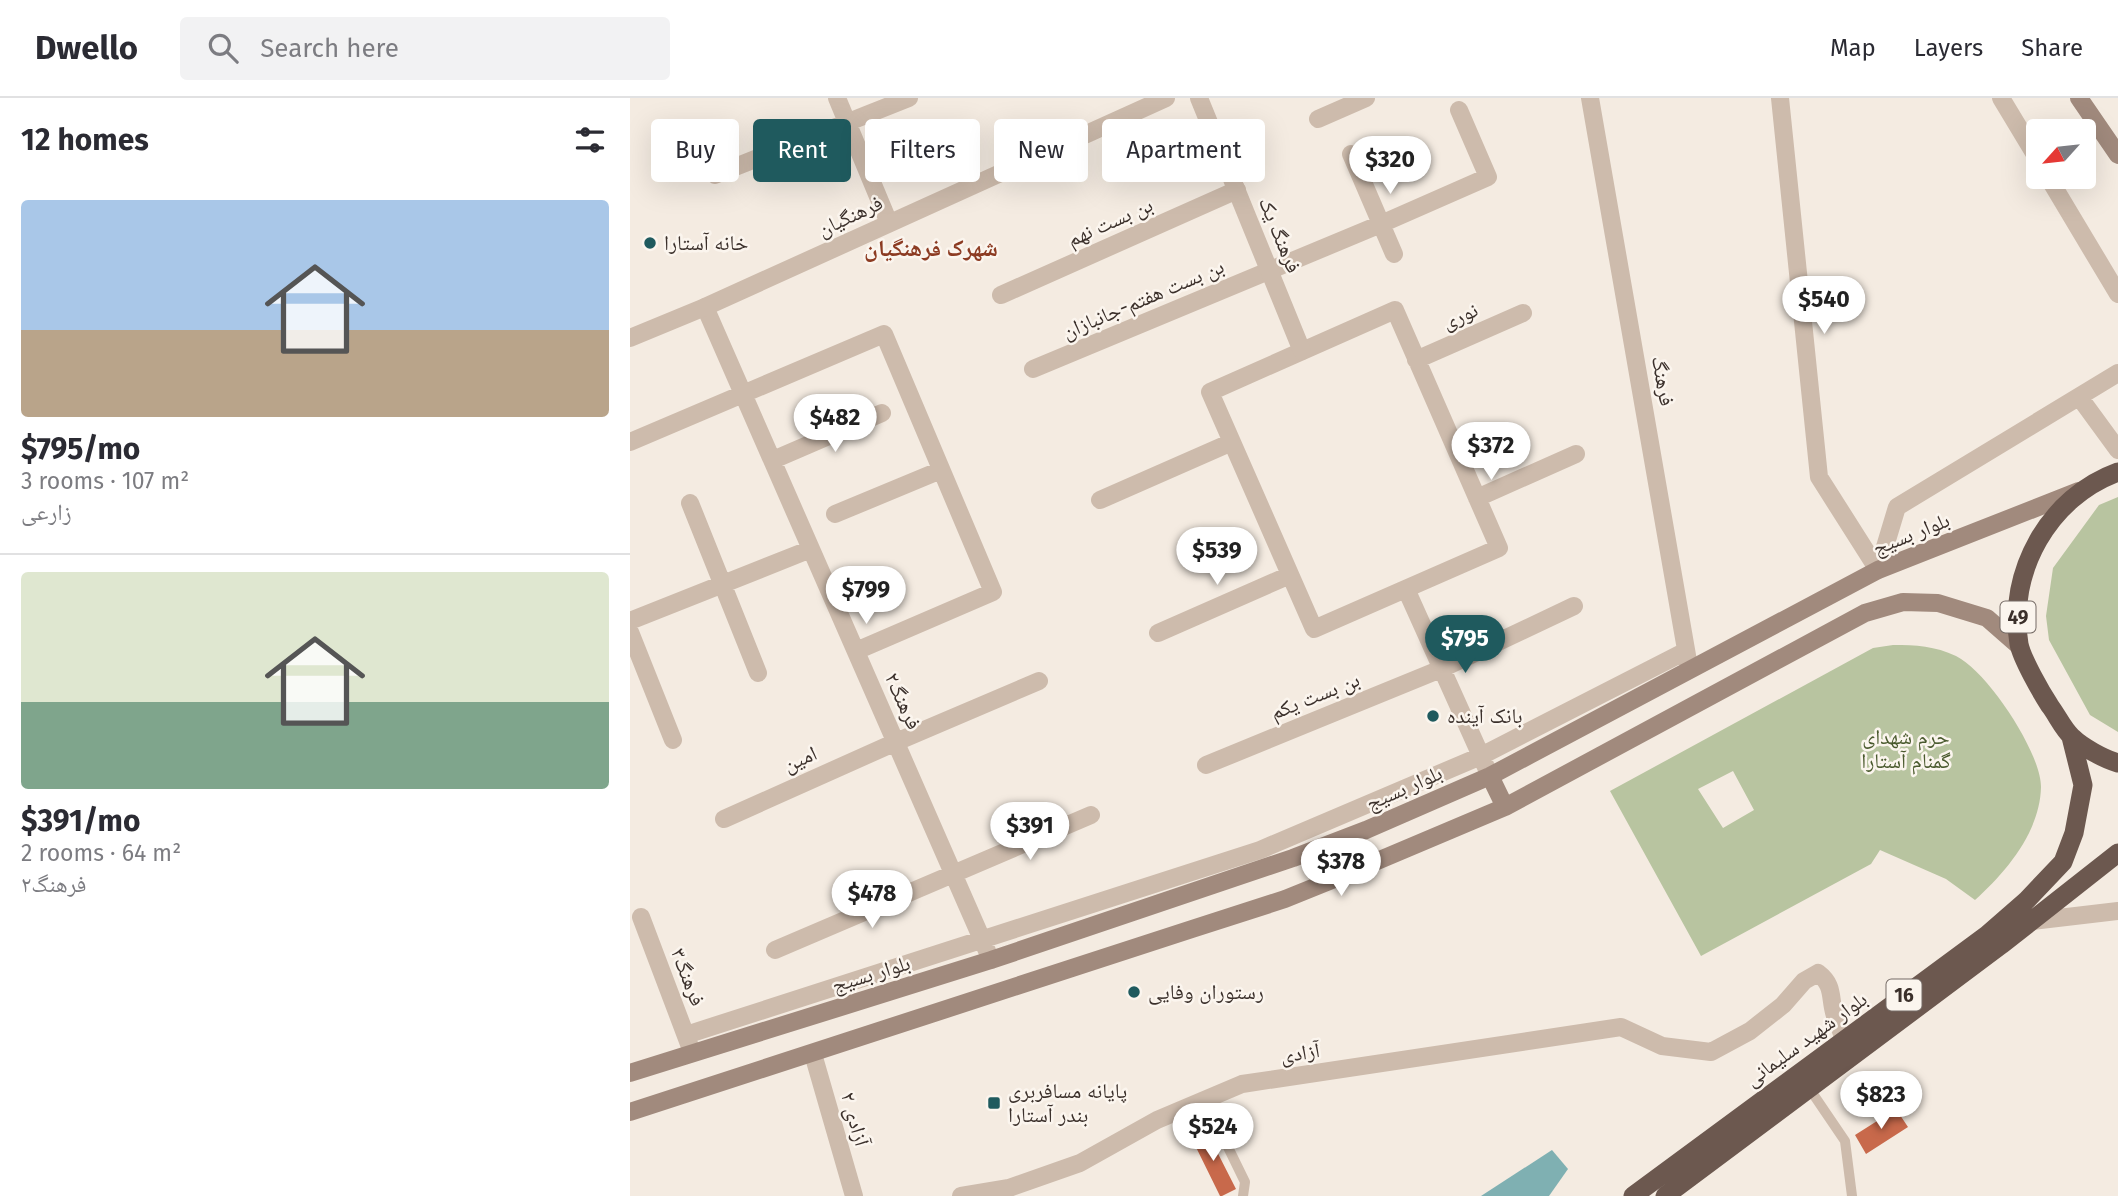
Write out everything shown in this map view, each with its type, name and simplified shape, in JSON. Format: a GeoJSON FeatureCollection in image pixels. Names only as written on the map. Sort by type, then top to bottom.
{"type":"FeatureCollection","features":[{"type":"Feature","properties":{"kind":"highway","name":"49"},"geometry":{"type":"LineString","coordinates":[[2118,472],[2082,490],[2050,520],[2028,559],[2017,602],[2019,646],[2042,693],[2071,737],[2107,760],[2118,763]]}},
{"type":"Feature","properties":{"kind":"highway","name":"بلوار شهید سلیمانی"},"geometry":{"type":"LineString","coordinates":[[1633,1196],[1987,935],[2026,901],[2063,862],[2074,833],[2083,785],[2071,737]]}},
{"type":"Feature","properties":{"kind":"highway","name":"بلوار شهید سلیمانی"},"geometry":{"type":"LineString","coordinates":[[1665,1196],[2032,921],[2118,853]]}},
{"type":"Feature","properties":{"kind":"main road"},"geometry":{"type":"LineString","coordinates":[[2079,98],[2118,155]]}},
{"type":"Feature","properties":{"kind":"main road","name":"بلوار بسیج"},"geometry":{"type":"LineString","coordinates":[[630,1073],[991,960],[1293,858],[1366,830],[1490,776],[1878,570],[2082,490]]}},
{"type":"Feature","properties":{"kind":"main road","name":"49"},"geometry":{"type":"LineString","coordinates":[[630,1112],[1285,899],[1505,807],[1865,613],[1903,602],[1938,603],[1987,618],[2019,646]]}},
{"type":"Feature","properties":{"kind":"main road"},"geometry":{"type":"LineString","coordinates":[[1490,776],[1505,807]]}},
{"type":"Feature","properties":{"kind":"street"},"geometry":{"type":"LineString","coordinates":[[838,98],[846,119]]}},
{"type":"Feature","properties":{"kind":"street"},"geometry":{"type":"LineString","coordinates":[[851,120],[909,98]]}},
{"type":"Feature","properties":{"kind":"street","name":"فرهنگیان"},"geometry":{"type":"LineString","coordinates":[[630,338],[705,307],[1166,98]]}},
{"type":"Feature","properties":{"kind":"street","name":"فرهنگ یک"},"geometry":{"type":"LineString","coordinates":[[1199,98],[1302,351]]}},
{"type":"Feature","properties":{"kind":"street"},"geometry":{"type":"LineString","coordinates":[[1318,119],[1366,98]]}},
{"type":"Feature","properties":{"kind":"street","name":"فرهنگ"},"geometry":{"type":"LineString","coordinates":[[1590,98],[1690,671]]}},
{"type":"Feature","properties":{"kind":"street"},"geometry":{"type":"LineString","coordinates":[[1780,98],[1819,477],[1878,570]]}},
{"type":"Feature","properties":{"kind":"street"},"geometry":{"type":"LineString","coordinates":[[2001,99],[2026,140]]}},
{"type":"Feature","properties":{"kind":"street","name":"بن بست هفتم-جانبازان"},"geometry":{"type":"LineString","coordinates":[[1033,369],[1488,177],[1459,110]]}},
{"type":"Feature","properties":{"kind":"street"},"geometry":{"type":"LineString","coordinates":[[851,132],[889,223]]}},
{"type":"Feature","properties":{"kind":"street"},"geometry":{"type":"LineString","coordinates":[[1351,154],[1394,254]]}},
{"type":"Feature","properties":{"kind":"street"},"geometry":{"type":"LineString","coordinates":[[2055,189],[2118,294]]}},
{"type":"Feature","properties":{"kind":"street","name":"بن بست نهم"},"geometry":{"type":"LineString","coordinates":[[1001,295],[1237,190]]}},
{"type":"Feature","properties":{"kind":"street","name":"فرهنگ۲"},"geometry":{"type":"LineString","coordinates":[[705,307],[991,960]]}},
{"type":"Feature","properties":{"kind":"street"},"geometry":{"type":"LineString","coordinates":[[1395,310],[1499,548],[1314,629],[1210,392],[1302,351],[1395,310]]}},
{"type":"Feature","properties":{"kind":"street","name":"نوری"},"geometry":{"type":"LineString","coordinates":[[1416,360],[1523,313]]}},
{"type":"Feature","properties":{"kind":"street"},"geometry":{"type":"LineString","coordinates":[[630,442],[884,334],[993,592],[856,652]]}},
{"type":"Feature","properties":{"kind":"street"},"geometry":{"type":"LineString","coordinates":[[1878,570],[1897,507],[2118,373]]}},
{"type":"Feature","properties":{"kind":"street"},"geometry":{"type":"LineString","coordinates":[[2080,398],[2118,450]]}},
{"type":"Feature","properties":{"kind":"street"},"geometry":{"type":"LineString","coordinates":[[773,460],[882,413]]}},
{"type":"Feature","properties":{"kind":"street"},"geometry":{"type":"LineString","coordinates":[[1100,500],[1232,442]]}},
{"type":"Feature","properties":{"kind":"street"},"geometry":{"type":"LineString","coordinates":[[1477,498],[1576,454]]}},
{"type":"Feature","properties":{"kind":"street"},"geometry":{"type":"LineString","coordinates":[[835,513],[941,470]]}},
{"type":"Feature","properties":{"kind":"street"},"geometry":{"type":"LineString","coordinates":[[690,502],[758,673]]}},
{"type":"Feature","properties":{"kind":"street"},"geometry":{"type":"LineString","coordinates":[[630,621],[811,549]]}},
{"type":"Feature","properties":{"kind":"street"},"geometry":{"type":"LineString","coordinates":[[1158,633],[1290,575]]}},
{"type":"Feature","properties":{"kind":"street"},"geometry":{"type":"LineString","coordinates":[[1406,589],[1490,776]]}},
{"type":"Feature","properties":{"kind":"street","name":"بن بست یکم"},"geometry":{"type":"LineString","coordinates":[[1206,765],[1441,669],[1574,606]]}},
{"type":"Feature","properties":{"kind":"street"},"geometry":{"type":"LineString","coordinates":[[630,632],[673,740]]}},
{"type":"Feature","properties":{"kind":"street"},"geometry":{"type":"LineString","coordinates":[[686,1035],[1260,850],[1481,756],[1686,651]]}},
{"type":"Feature","properties":{"kind":"street","name":"امین"},"geometry":{"type":"LineString","coordinates":[[724,818],[1039,681]]}},
{"type":"Feature","properties":{"kind":"street"},"geometry":{"type":"LineString","coordinates":[[775,950],[1091,815]]}},
{"type":"Feature","properties":{"kind":"street"},"geometry":{"type":"LineString","coordinates":[[2032,921],[2118,911]]}},
{"type":"Feature","properties":{"kind":"street","name":"فرهنگ۳"},"geometry":{"type":"LineString","coordinates":[[640,917],[693,1053]]}},
{"type":"Feature","properties":{"kind":"street","name":"آزادی"},"geometry":{"type":"LineString","coordinates":[[961,1196],[1010,1192],[1080,1163],[1157,1120],[1242,1084],[1622,1027],[1662,1046],[1711,1052],[1750,1031],[1783,1005],[1804,981],[1818,974],[1827,980],[1834,1014],[1844,1039]]}},
{"type":"Feature","properties":{"kind":"street","name":"آزادی ۲"},"geometry":{"type":"LineString","coordinates":[[813,1054],[853,1196]]}},
{"type":"Feature","properties":{"kind":"lane"},"geometry":{"type":"LineString","coordinates":[[1809,1088],[1844,1142],[1852,1196]]}},
{"type":"Feature","properties":{"kind":"lane"},"geometry":{"type":"LineString","coordinates":[[1205,1100],[1245,1182],[1243,1196]]}},
{"type":"Feature","properties":{"kind":"green space"},"geometry":{"type":"Polygon","coordinates":[[[2118,497],[2118,732],[2090,715],[2049,640],[2046,616],[2053,568],[2099,505],[2118,497]]]}},
{"type":"Feature","properties":{"kind":"green space","name":"حرم شهدای گمنام آستارا"},"geometry":{"type":"Polygon","coordinates":[[[1910,645],[1933,648],[1956,656],[1969,664],[1997,695],[2022,734],[2039,772],[2039,804],[2028,835],[2009,864],[1975,900],[1946,879],[1880,850],[1871,864],[1701,956],[1610,791],[1873,648],[1910,645]],[[1733,771],[1698,789],[1723,828],[1754,810],[1733,771]]]}},
{"type":"Feature","properties":{"kind":"water"},"geometry":{"type":"Polygon","coordinates":[[[1552,1150],[1568,1169],[1549,1196],[1481,1196],[1552,1150]]]}},
{"type":"Feature","properties":{"kind":"building"},"geometry":{"type":"Polygon","coordinates":[[[1896,1109],[1908,1127],[1866,1154],[1855,1135],[1896,1109]]]}},
{"type":"Feature","properties":{"kind":"building"},"geometry":{"type":"Polygon","coordinates":[[[1206,1130],[1236,1189],[1222,1196],[1191,1137],[1206,1130]]]}},
{"type":"Feature","properties":{"kind":"place","name":"خانه آستارا"},"geometry":{"type":"Point","coordinates":[650,243]}},
{"type":"Feature","properties":{"kind":"place","name":"بانک آینده"},"geometry":{"type":"Point","coordinates":[1433,716]}},
{"type":"Feature","properties":{"kind":"place","name":"رستوران وفایی"},"geometry":{"type":"Point","coordinates":[1134,992]}},
{"type":"Feature","properties":{"kind":"place","name":"پایانه مسافربری بندر آستارا"},"geometry":{"type":"Point","coordinates":[994,1103]}},
{"type":"Feature","properties":{"kind":"district","name":"شهرک فرهنگیان"},"geometry":{"type":"Point","coordinates":[931,248]}}]}
